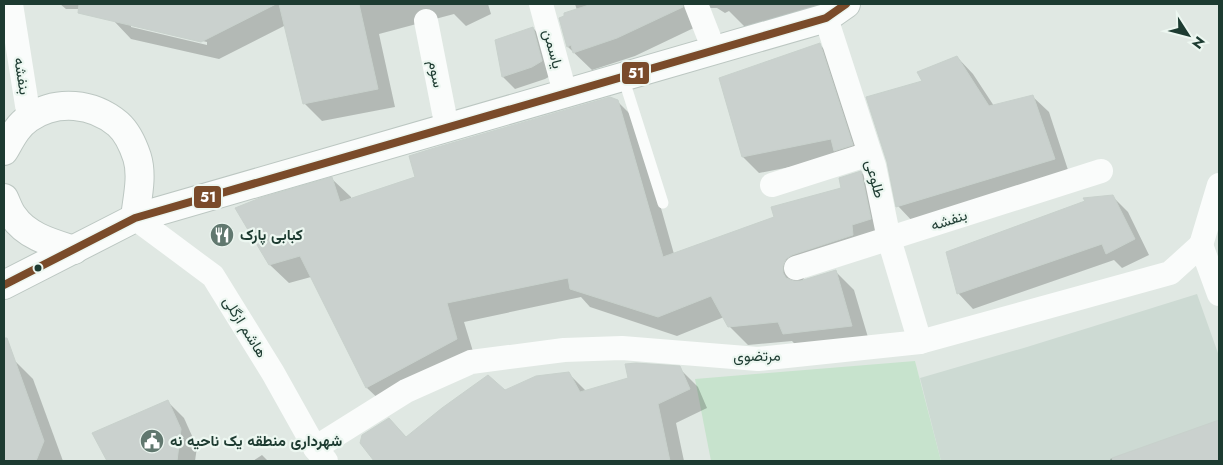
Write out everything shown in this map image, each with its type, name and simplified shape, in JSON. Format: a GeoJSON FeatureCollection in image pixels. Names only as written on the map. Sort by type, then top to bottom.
{"type":"FeatureCollection","features":[{"type":"Feature","properties":{"kind":"main road"},"geometry":{"type":"LineString","coordinates":[[4,285],[135,218],[623,77],[836,11]]}},
{"type":"Feature","properties":{"kind":"main road"},"geometry":{"type":"LineString","coordinates":[[13,132],[46,109],[66,105],[85,106],[103,114],[119,125],[131,141],[138,159],[140,179],[135,218]]}},
{"type":"Feature","properties":{"kind":"main road"},"geometry":{"type":"LineString","coordinates":[[4,198],[14,217],[30,233],[74,250]]}},
{"type":"Feature","properties":{"kind":"street","name":"بنفشه"},"geometry":{"type":"LineString","coordinates":[[11,4],[13,132]]}},
{"type":"Feature","properties":{"kind":"street","name":"یاسمن"},"geometry":{"type":"LineString","coordinates":[[541,4],[565,93]]}},
{"type":"Feature","properties":{"kind":"street"},"geometry":{"type":"LineString","coordinates":[[696,4],[714,50]]}},
{"type":"Feature","properties":{"kind":"street","name":"طلوعی"},"geometry":{"type":"LineString","coordinates":[[836,11],[869,154],[874,166],[889,239],[920,342]]}},
{"type":"Feature","properties":{"kind":"street","name":"سوم"},"geometry":{"type":"LineString","coordinates":[[426,21],[447,128]]}},
{"type":"Feature","properties":{"kind":"street"},"geometry":{"type":"LineString","coordinates":[[772,185],[869,154]]}},
{"type":"Feature","properties":{"kind":"street","name":"بنفشه"},"geometry":{"type":"LineString","coordinates":[[796,268],[1101,171]]}},
{"type":"Feature","properties":{"kind":"street"},"geometry":{"type":"LineString","coordinates":[[1219,185],[1201,245],[1219,294]]}},
{"type":"Feature","properties":{"kind":"street","name":"هاشم ازگلی"},"geometry":{"type":"LineString","coordinates":[[135,218],[213,276],[320,454]]}},
{"type":"Feature","properties":{"kind":"street","name":"مرتضوی"},"geometry":{"type":"LineString","coordinates":[[320,454],[406,391],[471,362],[564,350],[622,348],[758,359],[920,342],[1170,272],[1201,245]]}},
{"type":"Feature","properties":{"kind":"lane"},"geometry":{"type":"LineString","coordinates":[[623,77],[663,204]]}},
{"type":"Feature","properties":{"kind":"shaded area"},"geometry":{"type":"Polygon","coordinates":[[[1197,294],[1219,356],[1219,461],[941,461],[920,378],[1197,294]]]}},
{"type":"Feature","properties":{"kind":"green space"},"geometry":{"type":"Polygon","coordinates":[[[915,361],[941,461],[711,461],[695,379],[915,361]]]}},
{"type":"Feature","properties":{"kind":"building"},"geometry":{"type":"Polygon","coordinates":[[[79,4],[276,4],[201,42],[78,13],[79,4]]]}},
{"type":"Feature","properties":{"kind":"building"},"geometry":{"type":"Polygon","coordinates":[[[279,4],[359,4],[378,89],[303,104],[279,4]]]}},
{"type":"Feature","properties":{"kind":"building"},"geometry":{"type":"Polygon","coordinates":[[[592,4],[683,4],[683,7],[617,38],[573,53],[571,45],[567,47],[559,18],[564,16],[564,13],[592,4]]]}},
{"type":"Feature","properties":{"kind":"building"},"geometry":{"type":"Polygon","coordinates":[[[533,27],[542,61],[532,67],[502,77],[495,40],[533,27]]]}},
{"type":"Feature","properties":{"kind":"building"},"geometry":{"type":"Polygon","coordinates":[[[820,43],[853,145],[834,151],[831,139],[742,157],[719,78],[820,43]]]}},
{"type":"Feature","properties":{"kind":"building"},"geometry":{"type":"Polygon","coordinates":[[[957,56],[989,106],[1033,95],[1055,159],[896,207],[887,162],[866,97],[922,81],[917,72],[957,56]]]}},
{"type":"Feature","properties":{"kind":"building"},"geometry":{"type":"Polygon","coordinates":[[[610,97],[618,100],[663,257],[774,217],[771,207],[841,188],[839,178],[861,171],[871,219],[852,225],[853,235],[792,255],[786,259],[783,266],[783,273],[786,278],[794,281],[800,281],[836,270],[852,326],[783,334],[778,322],[728,327],[711,296],[658,317],[570,289],[568,278],[447,303],[457,339],[366,388],[300,256],[269,265],[235,208],[260,198],[332,177],[340,202],[415,177],[409,156],[610,97]]]}},
{"type":"Feature","properties":{"kind":"building"},"geometry":{"type":"Polygon","coordinates":[[[1113,195],[1135,239],[1106,254],[1102,244],[957,294],[946,252],[1085,201],[1083,198],[1113,195]]]}},
{"type":"Feature","properties":{"kind":"building"},"geometry":{"type":"Polygon","coordinates":[[[4,338],[7,338],[44,441],[36,461],[4,461],[4,338]]]}},
{"type":"Feature","properties":{"kind":"building"},"geometry":{"type":"Polygon","coordinates":[[[625,364],[680,366],[690,389],[658,404],[670,461],[374,461],[360,443],[362,435],[389,418],[406,437],[488,375],[505,390],[536,376],[569,372],[580,392],[628,378],[625,364]]]}},
{"type":"Feature","properties":{"kind":"building"},"geometry":{"type":"Polygon","coordinates":[[[168,400],[181,429],[177,461],[107,461],[92,433],[168,400]]]}},
{"type":"Feature","properties":{"kind":"building"},"geometry":{"type":"Polygon","coordinates":[[[1219,420],[1219,461],[1113,461],[1112,458],[1219,420]]]}},
{"type":"Feature","properties":{"kind":"transit line","name":"51"},"geometry":{"type":"LineString","coordinates":[[4,285],[135,218],[826,18],[846,4]]}},
{"type":"Feature","properties":{"kind":"place","name":"کبابی پارک"},"geometry":{"type":"Point","coordinates":[222,235]}},
{"type":"Feature","properties":{"kind":"place","name":"شهرداری منطقه یک ناحیه نه"},"geometry":{"type":"Point","coordinates":[152,441]}}]}
